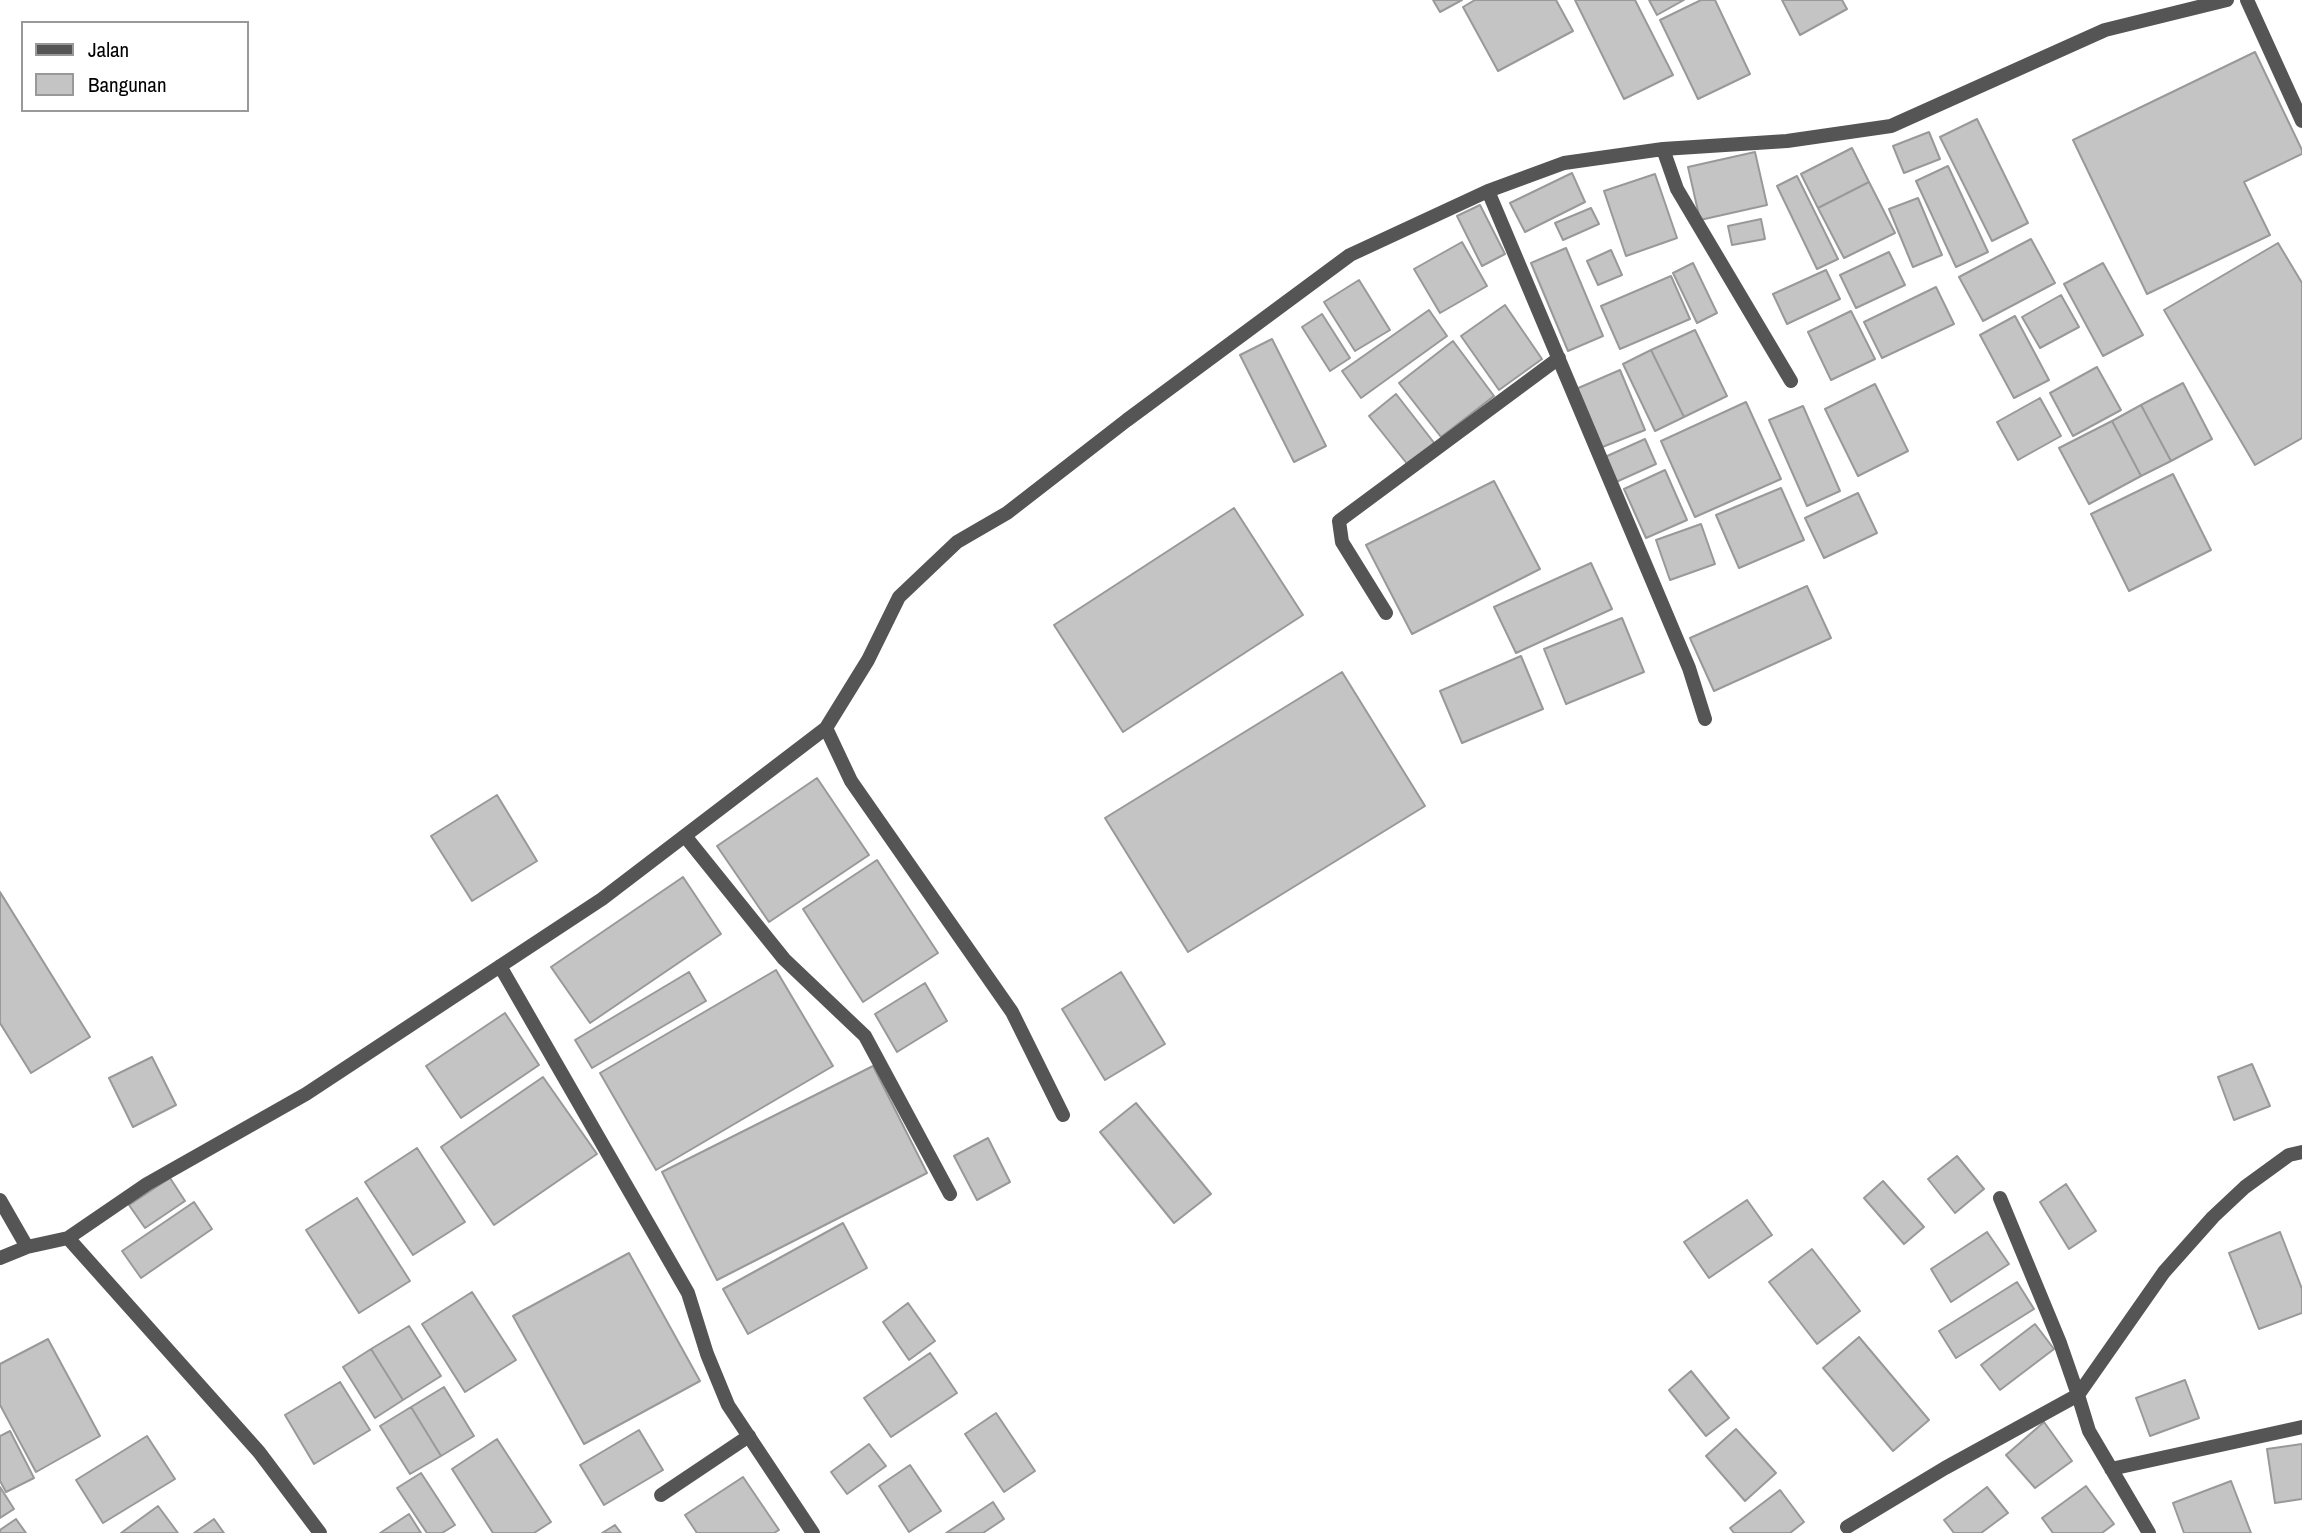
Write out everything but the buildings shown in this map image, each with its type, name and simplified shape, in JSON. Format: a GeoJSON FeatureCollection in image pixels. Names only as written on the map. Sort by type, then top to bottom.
{"type":"FeatureCollection","features":[{"type":"Feature","properties":{"kind":"street"},"geometry":{"type":"LineString","coordinates":[[0,1258],[27,1247],[68,1238],[147,1184],[306,1094],[602,899],[826,728],[868,660],[898,597],[957,542],[1007,513],[1127,420],[1350,256],[1488,191],[1564,163],[1663,149],[1787,141],[1891,126],[2105,30],[2227,0]]}},
{"type":"Feature","properties":{"kind":"street"},"geometry":{"type":"LineString","coordinates":[[2247,0],[2302,121]]}},
{"type":"Feature","properties":{"kind":"street"},"geometry":{"type":"LineString","coordinates":[[1663,149],[1676,189],[1791,381]]}},
{"type":"Feature","properties":{"kind":"street"},"geometry":{"type":"LineString","coordinates":[[1488,191],[1689,668],[1705,719]]}},
{"type":"Feature","properties":{"kind":"street"},"geometry":{"type":"LineString","coordinates":[[1386,613],[1342,542],[1339,521],[1559,358]]}},
{"type":"Feature","properties":{"kind":"street"},"geometry":{"type":"LineString","coordinates":[[826,728],[851,781],[1012,1012],[1063,1115]]}},
{"type":"Feature","properties":{"kind":"street"},"geometry":{"type":"LineString","coordinates":[[685,836],[784,959],[865,1036],[950,1194]]}},
{"type":"Feature","properties":{"kind":"street"},"geometry":{"type":"LineString","coordinates":[[500,966],[688,1293],[707,1354],[729,1405],[813,1533]]}},
{"type":"Feature","properties":{"kind":"street"},"geometry":{"type":"LineString","coordinates":[[1847,1527],[1945,1468],[2078,1395],[2164,1272],[2213,1217],[2245,1186],[2289,1155],[2302,1152]]}},
{"type":"Feature","properties":{"kind":"street"},"geometry":{"type":"LineString","coordinates":[[2000,1198],[2060,1343],[2089,1431],[2149,1533]]}},
{"type":"Feature","properties":{"kind":"street"},"geometry":{"type":"LineString","coordinates":[[0,1200],[27,1247]]}},
{"type":"Feature","properties":{"kind":"street"},"geometry":{"type":"LineString","coordinates":[[68,1238],[259,1452],[320,1533]]}},
{"type":"Feature","properties":{"kind":"street"},"geometry":{"type":"LineString","coordinates":[[2111,1469],[2302,1427]]}},
{"type":"Feature","properties":{"kind":"street"},"geometry":{"type":"LineString","coordinates":[[661,1495],[749,1436]]}}]}
